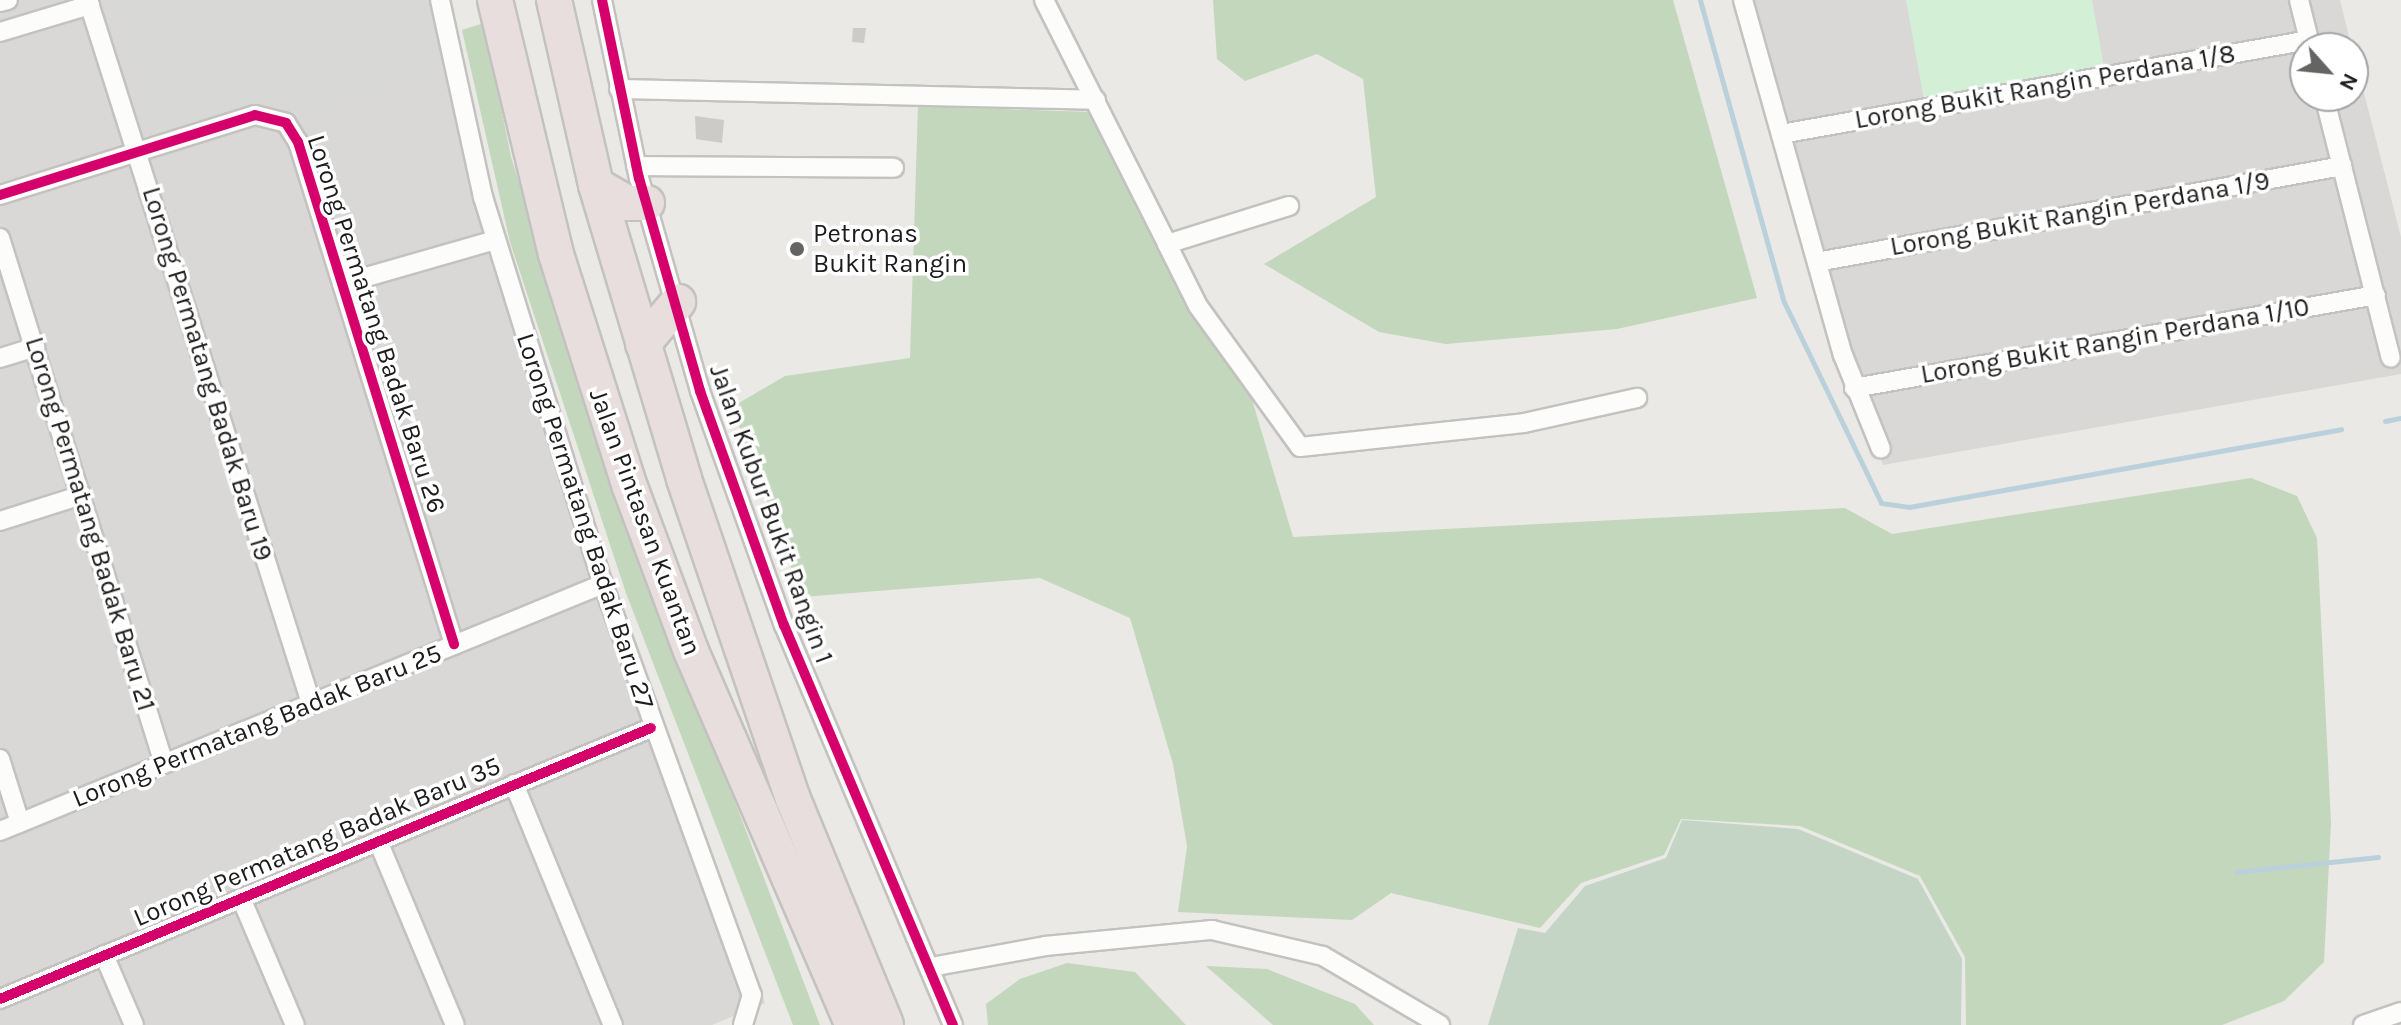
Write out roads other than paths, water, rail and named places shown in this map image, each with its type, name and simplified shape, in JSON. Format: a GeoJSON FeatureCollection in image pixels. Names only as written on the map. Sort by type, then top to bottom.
{"type":"FeatureCollection","features":[{"type":"Feature","properties":{"kind":"highway","name":"Jalan Pintasan Kuantan"},"geometry":{"type":"LineString","coordinates":[[495,0],[556,254],[630,487],[691,651],[853,1025]]}},
{"type":"Feature","properties":{"kind":"highway"},"geometry":{"type":"LineString","coordinates":[[536,0],[634,387],[684,479]]}},
{"type":"Feature","properties":{"kind":"highway","name":"Jalan Pintasan Kuantan"},"geometry":{"type":"LineString","coordinates":[[554,0],[596,185],[684,479],[793,799],[886,1025]]}},
{"type":"Feature","properties":{"kind":"highway"},"geometry":{"type":"LineString","coordinates":[[596,185],[627,203],[647,203]]}},
{"type":"Feature","properties":{"kind":"highway"},"geometry":{"type":"LineString","coordinates":[[643,344],[678,302]]}},
{"type":"Feature","properties":{"kind":"street"},"geometry":{"type":"LineString","coordinates":[[0,2],[8,0]]}},
{"type":"Feature","properties":{"kind":"street","name":"Lorong Permatang Badak Baru 27"},"geometry":{"type":"LineString","coordinates":[[440,0],[495,240],[651,728],[752,995],[743,1025]]}},
{"type":"Feature","properties":{"kind":"street","name":"Jalan Kubur Bukit Rangin 1"},"geometry":{"type":"LineString","coordinates":[[602,0],[636,166],[756,554],[859,810],[931,967],[953,1025]]}},
{"type":"Feature","properties":{"kind":"street"},"geometry":{"type":"LineString","coordinates":[[1044,0],[1198,306],[1300,447],[1524,423],[1637,398]]}},
{"type":"Feature","properties":{"kind":"street"},"geometry":{"type":"LineString","coordinates":[[1743,0],[1854,388],[1881,449]]}},
{"type":"Feature","properties":{"kind":"street"},"geometry":{"type":"LineString","coordinates":[[2299,0],[2307,32]]}},
{"type":"Feature","properties":{"kind":"street"},"geometry":{"type":"LineString","coordinates":[[0,32],[89,3]]}},
{"type":"Feature","properties":{"kind":"street","name":"Lorong Permatang Badak Baru 19"},"geometry":{"type":"LineString","coordinates":[[89,3],[311,703]]}},
{"type":"Feature","properties":{"kind":"street","name":"Lorong Bukit Rangin Perdana 1/8"},"geometry":{"type":"LineString","coordinates":[[1781,134],[2289,48]]}},
{"type":"Feature","properties":{"kind":"street"},"geometry":{"type":"LineString","coordinates":[[619,89],[1096,100]]}},
{"type":"Feature","properties":{"kind":"street"},"geometry":{"type":"LineString","coordinates":[[2328,112],[2391,358]]}},
{"type":"Feature","properties":{"kind":"street","name":"Lorong Permatang Badak Baru 26"},"geometry":{"type":"LineString","coordinates":[[0,195],[255,115],[277,117],[298,142],[454,644]]}},
{"type":"Feature","properties":{"kind":"street"},"geometry":{"type":"LineString","coordinates":[[636,166],[894,168]]}},
{"type":"Feature","properties":{"kind":"street","name":"Lorong Bukit Rangin Perdana 1/9"},"geometry":{"type":"LineString","coordinates":[[1817,262],[2342,166]]}},
{"type":"Feature","properties":{"kind":"street"},"geometry":{"type":"LineString","coordinates":[[1167,244],[1289,206]]}},
{"type":"Feature","properties":{"kind":"street","name":"Lorong Permatang Badak Baru 21"},"geometry":{"type":"LineString","coordinates":[[0,238],[164,764]]}},
{"type":"Feature","properties":{"kind":"street"},"geometry":{"type":"LineString","coordinates":[[342,284],[495,240]]}},
{"type":"Feature","properties":{"kind":"street","name":"Lorong Bukit Rangin Perdana 1/10"},"geometry":{"type":"LineString","coordinates":[[1854,388],[2376,295]]}},
{"type":"Feature","properties":{"kind":"street"},"geometry":{"type":"LineString","coordinates":[[0,358],[35,347]]}},
{"type":"Feature","properties":{"kind":"street"},"geometry":{"type":"LineString","coordinates":[[0,521],[82,495]]}},
{"type":"Feature","properties":{"kind":"street","name":"Lorong Permatang Badak Baru 25"},"geometry":{"type":"LineString","coordinates":[[0,831],[603,584]]}},
{"type":"Feature","properties":{"kind":"street","name":"Lorong Permatang Badak Baru 35"},"geometry":{"type":"LineString","coordinates":[[0,999],[651,728]]}},
{"type":"Feature","properties":{"kind":"street"},"geometry":{"type":"LineString","coordinates":[[0,759],[20,823]]}},
{"type":"Feature","properties":{"kind":"street"},"geometry":{"type":"LineString","coordinates":[[514,784],[613,1025]]}},
{"type":"Feature","properties":{"kind":"street"},"geometry":{"type":"LineString","coordinates":[[378,841],[455,1025]]}},
{"type":"Feature","properties":{"kind":"street"},"geometry":{"type":"LineString","coordinates":[[241,898],[295,1025]]}},
{"type":"Feature","properties":{"kind":"street"},"geometry":{"type":"LineString","coordinates":[[931,967],[1030,948],[1212,930],[1323,956],[1440,1025]]}},
{"type":"Feature","properties":{"kind":"street"},"geometry":{"type":"LineString","coordinates":[[104,955],[134,1025]]}},
{"type":"Feature","properties":{"kind":"street"},"geometry":{"type":"LineString","coordinates":[[2363,1025],[2401,1012]]}},
{"type":"Feature","properties":{"kind":"waterway"},"geometry":{"type":"LineString","coordinates":[[1700,0],[1784,302],[1881,503],[1909,507],[2341,429]]}},
{"type":"Feature","properties":{"kind":"waterway"},"geometry":{"type":"LineString","coordinates":[[2385,421],[2401,418]]}},
{"type":"Feature","properties":{"kind":"waterway"},"geometry":{"type":"LineString","coordinates":[[2236,872],[2378,857]]}},
{"type":"Feature","properties":{"kind":"place","name":"Petronas Bukit Rangin"},"geometry":{"type":"Point","coordinates":[797,249]}}]}
